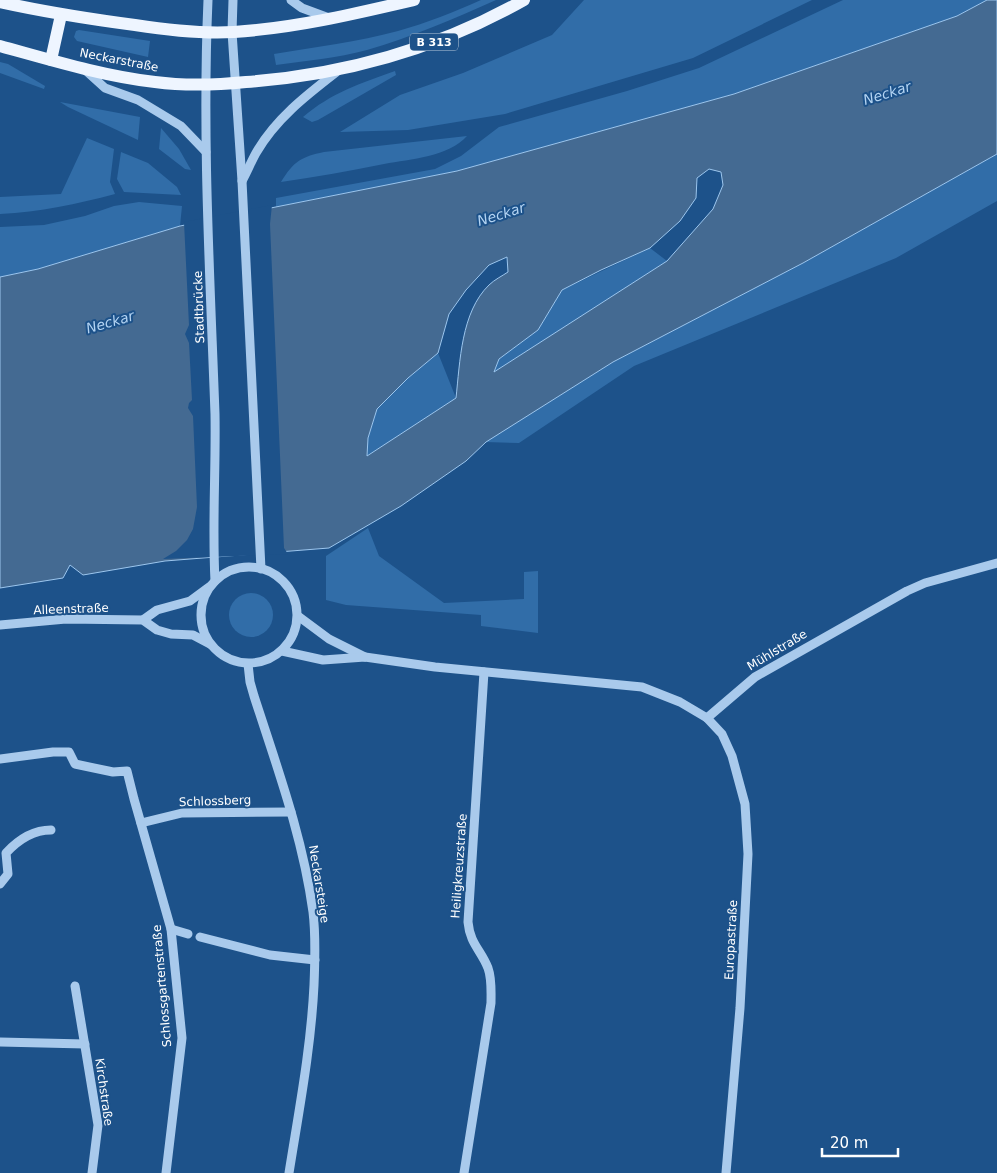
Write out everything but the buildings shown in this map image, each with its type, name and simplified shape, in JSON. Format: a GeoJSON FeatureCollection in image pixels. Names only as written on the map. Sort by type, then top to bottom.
{"type":"FeatureCollection","features":[{"type":"Feature","properties":{"kind":"main road"},"geometry":{"type":"LineString","coordinates":[[0,2],[62,15],[162,29],[232,32],[268,29],[332,19],[414,0]]}},
{"type":"Feature","properties":{"kind":"main road","name":"B 313"},"geometry":{"type":"LineString","coordinates":[[236,83],[309,76],[339,70],[438,41],[493,18],[524,0]]}},
{"type":"Feature","properties":{"kind":"main road"},"geometry":{"type":"LineString","coordinates":[[51,60],[62,15]]}},
{"type":"Feature","properties":{"kind":"main road","name":"Neckarstraße"},"geometry":{"type":"LineString","coordinates":[[0,46],[83,68],[156,82],[236,83]]}},
{"type":"Feature","properties":{"kind":"street","name":"Stadtbrücke"},"geometry":{"type":"LineString","coordinates":[[208,0],[205,84],[215,426],[215,568],[213,583]]}},
{"type":"Feature","properties":{"kind":"street"},"geometry":{"type":"LineString","coordinates":[[233,0],[232,32],[242,181],[261,565]]}},
{"type":"Feature","properties":{"kind":"street"},"geometry":{"type":"LineString","coordinates":[[291,0],[302,8],[332,19]]}},
{"type":"Feature","properties":{"kind":"street"},"geometry":{"type":"LineString","coordinates":[[83,68],[105,88],[138,100],[181,126],[206,152]]}},
{"type":"Feature","properties":{"kind":"street"},"geometry":{"type":"LineString","coordinates":[[242,181],[256,152],[282,118],[339,70]]}},
{"type":"Feature","properties":{"kind":"street","name":"Mühlstraße"},"geometry":{"type":"LineString","coordinates":[[706,718],[755,677],[907,591],[925,583],[997,563]]}},
{"type":"Feature","properties":{"kind":"street"},"geometry":{"type":"LineString","coordinates":[[261,565],[288,586],[296,600],[298,616],[294,636],[282,651],[266,661],[248,664],[233,661],[220,654],[210,644],[202,625],[202,604],[213,583],[229,572],[261,565]]}},
{"type":"Feature","properties":{"kind":"street","name":"Alleenstraße"},"geometry":{"type":"LineString","coordinates":[[143,620],[157,610],[190,601],[213,583]]}},
{"type":"Feature","properties":{"kind":"street"},"geometry":{"type":"LineString","coordinates":[[298,616],[329,639],[365,657]]}},
{"type":"Feature","properties":{"kind":"street","name":"Alleenstraße"},"geometry":{"type":"LineString","coordinates":[[0,626],[66,619],[143,620],[157,630],[171,634],[193,635],[210,644]]}},
{"type":"Feature","properties":{"kind":"street"},"geometry":{"type":"LineString","coordinates":[[282,651],[323,660],[365,657],[435,667],[642,687],[680,702],[706,718]]}},
{"type":"Feature","properties":{"kind":"street","name":"Neckarsteige"},"geometry":{"type":"LineString","coordinates":[[248,664],[254,696],[305,861],[313,914],[315,960],[309,1049],[289,1173]]}},
{"type":"Feature","properties":{"kind":"street","name":"Heiligkreuzstraße"},"geometry":{"type":"LineString","coordinates":[[464,1173],[491,1004],[491,985],[488,968],[475,947],[469,933],[468,922],[484,672]]}},
{"type":"Feature","properties":{"kind":"street","name":"Europastraße"},"geometry":{"type":"LineString","coordinates":[[706,718],[722,734],[732,756],[745,804],[748,854],[740,1008],[726,1173]]}},
{"type":"Feature","properties":{"kind":"street","name":"Schlossgartenstraße"},"geometry":{"type":"LineString","coordinates":[[0,759],[53,752],[69,752],[75,764],[113,772],[128,771],[171,929],[182,1038],[166,1173]]}},
{"type":"Feature","properties":{"kind":"street","name":"Schlossberg"},"geometry":{"type":"LineString","coordinates":[[141,823],[182,813],[291,812]]}},
{"type":"Feature","properties":{"kind":"street"},"geometry":{"type":"LineString","coordinates":[[0,884],[8,874],[6,853],[15,843],[40,830],[51,830]]}},
{"type":"Feature","properties":{"kind":"street"},"geometry":{"type":"LineString","coordinates":[[171,929],[188,934]]}},
{"type":"Feature","properties":{"kind":"street"},"geometry":{"type":"LineString","coordinates":[[200,937],[270,956],[315,960]]}},
{"type":"Feature","properties":{"kind":"street","name":"Kirchstraße"},"geometry":{"type":"LineString","coordinates":[[75,986],[98,1125],[92,1173]]}},
{"type":"Feature","properties":{"kind":"street","name":"Kirchstraße"},"geometry":{"type":"LineString","coordinates":[[0,1042],[85,1044]]}},
{"type":"Feature","properties":{"kind":"shaded area"},"geometry":{"type":"Polygon","coordinates":[[[481,0],[496,0],[432,27],[367,50],[276,65],[274,54],[383,35],[440,17],[481,0]]]}},
{"type":"Feature","properties":{"kind":"shaded area"},"geometry":{"type":"Polygon","coordinates":[[[584,0],[812,0],[693,58],[505,114],[408,130],[340,132],[400,95],[463,73],[552,35],[584,0]]]}},
{"type":"Feature","properties":{"kind":"shaded area"},"geometry":{"type":"Polygon","coordinates":[[[843,0],[987,0],[957,16],[734,94],[457,171],[276,207],[276,198],[435,169],[461,156],[499,127],[627,91],[699,68],[843,0]]]}},
{"type":"Feature","properties":{"kind":"shaded area"},"geometry":{"type":"Polygon","coordinates":[[[76,31],[150,41],[148,57],[77,41],[74,37],[76,31]]]}},
{"type":"Feature","properties":{"kind":"shaded area"},"geometry":{"type":"Polygon","coordinates":[[[0,62],[8,64],[45,86],[44,89],[0,73],[0,62]]]}},
{"type":"Feature","properties":{"kind":"shaded area"},"geometry":{"type":"Polygon","coordinates":[[[395,71],[396,75],[318,120],[312,122],[303,117],[335,95],[395,71]]]}},
{"type":"Feature","properties":{"kind":"shaded area"},"geometry":{"type":"Polygon","coordinates":[[[60,102],[140,117],[138,140],[68,107],[60,102]]]}},
{"type":"Feature","properties":{"kind":"shaded area"},"geometry":{"type":"Polygon","coordinates":[[[161,128],[179,149],[191,170],[185,169],[159,149],[161,128]]]}},
{"type":"Feature","properties":{"kind":"shaded area"},"geometry":{"type":"Polygon","coordinates":[[[467,136],[450,149],[428,156],[281,182],[290,169],[299,161],[324,152],[467,136]]]}},
{"type":"Feature","properties":{"kind":"shaded area"},"geometry":{"type":"Polygon","coordinates":[[[87,138],[114,149],[110,182],[115,194],[58,207],[0,214],[0,197],[61,194],[87,138]]]}},
{"type":"Feature","properties":{"kind":"shaded area"},"geometry":{"type":"Polygon","coordinates":[[[121,152],[148,163],[177,187],[181,195],[124,192],[117,179],[121,152]]]}},
{"type":"Feature","properties":{"kind":"shaded area"},"geometry":{"type":"Polygon","coordinates":[[[997,154],[997,201],[896,258],[634,366],[519,443],[485,442],[613,362],[803,263],[997,154]]]}},
{"type":"Feature","properties":{"kind":"shaded area"},"geometry":{"type":"Polygon","coordinates":[[[139,202],[182,206],[180,226],[38,269],[0,277],[0,227],[44,225],[85,216],[114,206],[139,202]]]}},
{"type":"Feature","properties":{"kind":"shaded area"},"geometry":{"type":"Polygon","coordinates":[[[650,248],[667,261],[493,373],[499,359],[538,330],[562,290],[650,248]]]}},
{"type":"Feature","properties":{"kind":"shaded area"},"geometry":{"type":"Polygon","coordinates":[[[438,353],[456,398],[367,456],[368,438],[377,409],[408,378],[438,353]]]}},
{"type":"Feature","properties":{"kind":"shaded area"},"geometry":{"type":"Polygon","coordinates":[[[368,528],[379,556],[444,603],[524,599],[524,572],[538,571],[538,633],[481,626],[481,615],[346,605],[326,600],[326,556],[368,528]]]}},
{"type":"Feature","properties":{"kind":"shaded area"},"geometry":{"type":"Polygon","coordinates":[[[255,593],[267,599],[272,606],[272,624],[267,631],[260,636],[247,637],[239,634],[232,627],[229,611],[232,603],[239,596],[255,593]]]}},
{"type":"Feature","properties":{"kind":"water","name":"Neckar"},"geometry":{"type":"Polygon","coordinates":[[[987,0],[997,0],[997,154],[803,263],[613,362],[486,442],[466,461],[401,506],[329,548],[165,561],[83,575],[70,565],[63,578],[0,588],[0,277],[38,269],[180,226],[457,171],[734,94],[957,16],[987,0]],[[709,169],[697,178],[696,198],[680,221],[650,248],[562,290],[538,330],[499,359],[494,372],[667,261],[713,209],[723,185],[721,172],[709,169]],[[507,257],[489,265],[466,290],[449,314],[438,353],[408,378],[377,409],[368,438],[367,456],[456,398],[467,323],[480,296],[491,283],[508,272],[507,257]]]}},
{"type":"Feature","properties":{"kind":"pier"},"geometry":{"type":"Polygon","coordinates":[[[272,205],[270,224],[284,548],[288,554],[163,559],[176,551],[187,540],[193,529],[197,507],[193,416],[188,408],[192,400],[189,343],[185,334],[189,325],[184,222],[272,205]]]}}]}
